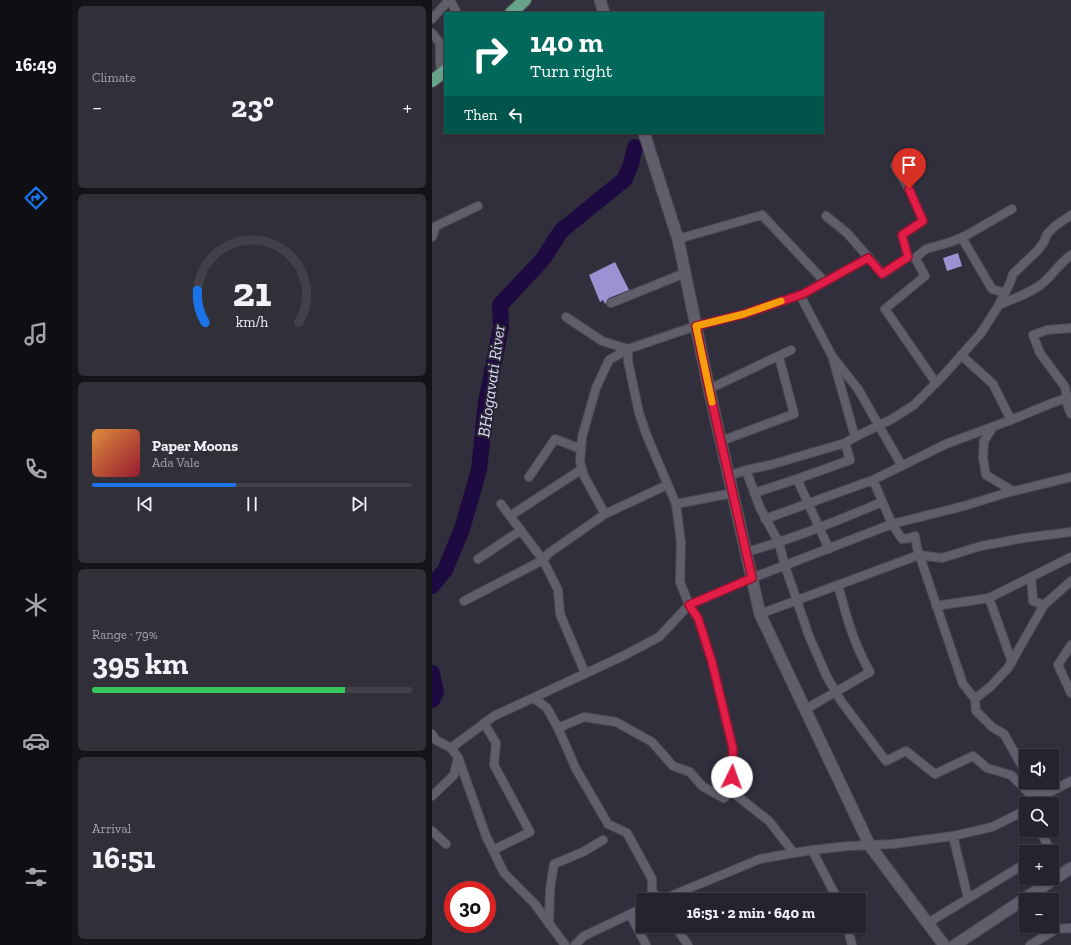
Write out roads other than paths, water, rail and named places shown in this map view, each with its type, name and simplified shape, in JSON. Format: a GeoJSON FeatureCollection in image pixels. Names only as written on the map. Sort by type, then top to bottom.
{"type":"FeatureCollection","features":[{"type":"Feature","properties":{"kind":"main road"},"geometry":{"type":"LineString","coordinates":[[511,12],[525,0]]}},
{"type":"Feature","properties":{"kind":"street"},"geometry":{"type":"LineString","coordinates":[[432,19],[449,0],[456,12]]}},
{"type":"Feature","properties":{"kind":"street"},"geometry":{"type":"LineString","coordinates":[[600,0],[604,12]]}},
{"type":"Feature","properties":{"kind":"street"},"geometry":{"type":"LineString","coordinates":[[432,33],[440,44],[439,75]]}},
{"type":"Feature","properties":{"kind":"street"},"geometry":{"type":"LineString","coordinates":[[644,134],[678,239],[709,389],[760,614],[870,846],[944,945]]}},
{"type":"Feature","properties":{"kind":"street"},"geometry":{"type":"LineString","coordinates":[[826,216],[847,233],[882,274],[908,257],[902,235],[923,221],[909,189],[895,166]]}},
{"type":"Feature","properties":{"kind":"street"},"geometry":{"type":"LineString","coordinates":[[432,236],[436,226],[478,206]]}},
{"type":"Feature","properties":{"kind":"street"},"geometry":{"type":"LineString","coordinates":[[936,383],[885,309],[925,276],[915,258],[926,250],[962,238],[1012,209]]}},
{"type":"Feature","properties":{"kind":"street"},"geometry":{"type":"LineString","coordinates":[[678,239],[762,215],[824,282]]}},
{"type":"Feature","properties":{"kind":"street"},"geometry":{"type":"LineString","coordinates":[[729,476],[845,443],[854,437],[880,426],[914,405],[981,333],[999,305],[1013,274],[1038,250],[1044,242],[1047,234],[1055,226],[1071,216]]}},
{"type":"Feature","properties":{"kind":"street"},"geometry":{"type":"LineString","coordinates":[[962,238],[992,288],[1005,293]]}},
{"type":"Feature","properties":{"kind":"street"},"geometry":{"type":"LineString","coordinates":[[999,305],[1025,294],[1044,282],[1063,260],[1071,255]]}},
{"type":"Feature","properties":{"kind":"street"},"geometry":{"type":"LineString","coordinates":[[605,514],[584,476],[580,462],[582,438],[596,388],[609,360],[628,349],[696,326],[744,314],[800,295],[868,258]]}},
{"type":"Feature","properties":{"kind":"street"},"geometry":{"type":"LineString","coordinates":[[611,303],[685,273]]}},
{"type":"Feature","properties":{"kind":"street"},"geometry":{"type":"LineString","coordinates":[[800,295],[832,356],[858,389],[902,466]]}},
{"type":"Feature","properties":{"kind":"street"},"geometry":{"type":"LineString","coordinates":[[566,318],[602,341],[628,349]]}},
{"type":"Feature","properties":{"kind":"street"},"geometry":{"type":"LineString","coordinates":[[1071,328],[1047,330],[1033,335],[1040,353],[1065,387],[1069,398],[1068,407],[1071,414]]}},
{"type":"Feature","properties":{"kind":"street"},"geometry":{"type":"LineString","coordinates":[[558,728],[584,717],[616,722],[652,742],[673,766],[690,772],[702,786],[724,798],[731,790],[733,749],[712,662],[698,618],[689,605],[680,582],[681,543],[676,504],[647,436],[628,361],[628,349]]}},
{"type":"Feature","properties":{"kind":"street"},"geometry":{"type":"LineString","coordinates":[[709,389],[792,350]]}},
{"type":"Feature","properties":{"kind":"street"},"geometry":{"type":"LineString","coordinates":[[961,355],[993,384],[1011,420]]}},
{"type":"Feature","properties":{"kind":"street"},"geometry":{"type":"LineString","coordinates":[[721,441],[794,414],[779,356]]}},
{"type":"Feature","properties":{"kind":"street"},"geometry":{"type":"LineString","coordinates":[[832,356],[854,437]]}},
{"type":"Feature","properties":{"kind":"street"},"geometry":{"type":"LineString","coordinates":[[765,519],[873,480],[946,444],[1052,403],[1069,398]]}},
{"type":"Feature","properties":{"kind":"street"},"geometry":{"type":"LineString","coordinates":[[993,427],[984,441],[983,458],[986,475],[1014,491]]}},
{"type":"Feature","properties":{"kind":"street"},"geometry":{"type":"LineString","coordinates":[[529,477],[555,439],[581,449]]}},
{"type":"Feature","properties":{"kind":"street"},"geometry":{"type":"LineString","coordinates":[[754,493],[797,480],[850,460],[845,443]]}},
{"type":"Feature","properties":{"kind":"street"},"geometry":{"type":"LineString","coordinates":[[510,516],[582,469]]}},
{"type":"Feature","properties":{"kind":"street"},"geometry":{"type":"LineString","coordinates":[[746,470],[765,519],[778,543],[784,566],[809,636],[827,677],[841,701],[886,761],[906,751],[935,774],[973,756],[987,768],[1011,775],[1030,794],[1048,793],[1071,781]]}},
{"type":"Feature","properties":{"kind":"street"},"geometry":{"type":"LineString","coordinates":[[451,748],[494,716],[623,656],[659,637],[689,605],[752,578],[892,524],[1071,477]]}},
{"type":"Feature","properties":{"kind":"street"},"geometry":{"type":"LineString","coordinates":[[797,480],[829,548]]}},
{"type":"Feature","properties":{"kind":"street"},"geometry":{"type":"LineString","coordinates":[[873,480],[892,524],[902,539],[915,536],[919,555],[963,684],[975,699],[976,711],[992,727],[1004,734],[1019,761]]}},
{"type":"Feature","properties":{"kind":"street"},"geometry":{"type":"LineString","coordinates":[[464,601],[543,560],[549,553],[605,514],[667,485]]}},
{"type":"Feature","properties":{"kind":"street"},"geometry":{"type":"LineString","coordinates":[[676,504],[733,493]]}},
{"type":"Feature","properties":{"kind":"street"},"geometry":{"type":"LineString","coordinates":[[746,552],[778,543],[819,528],[882,502]]}},
{"type":"Feature","properties":{"kind":"street"},"geometry":{"type":"LineString","coordinates":[[501,504],[543,560],[558,590],[560,614],[585,673]]}},
{"type":"Feature","properties":{"kind":"street"},"geometry":{"type":"LineString","coordinates":[[478,559],[521,530]]}},
{"type":"Feature","properties":{"kind":"street"},"geometry":{"type":"LineString","coordinates":[[760,614],[919,555],[942,558],[981,546],[1024,538],[1071,532]]}},
{"type":"Feature","properties":{"kind":"street"},"geometry":{"type":"LineString","coordinates":[[936,606],[990,598],[1071,557]]}},
{"type":"Feature","properties":{"kind":"street"},"geometry":{"type":"LineString","coordinates":[[1031,577],[1033,601],[1044,605]]}},
{"type":"Feature","properties":{"kind":"street"},"geometry":{"type":"LineString","coordinates":[[975,699],[991,686],[1008,668],[1044,605],[1071,581]]}},
{"type":"Feature","properties":{"kind":"street"},"geometry":{"type":"LineString","coordinates":[[806,709],[870,672],[862,658],[850,627],[838,584]]}},
{"type":"Feature","properties":{"kind":"street"},"geometry":{"type":"LineString","coordinates":[[990,598],[1012,662]]}},
{"type":"Feature","properties":{"kind":"street"},"geometry":{"type":"LineString","coordinates":[[1071,645],[1058,665],[1071,693]]}},
{"type":"Feature","properties":{"kind":"street"},"geometry":{"type":"LineString","coordinates":[[1062,660],[1071,657]]}},
{"type":"Feature","properties":{"kind":"street"},"geometry":{"type":"LineString","coordinates":[[534,698],[547,708],[558,728],[576,769],[608,824],[626,833],[652,879],[652,891],[654,893]]}},
{"type":"Feature","properties":{"kind":"street"},"geometry":{"type":"LineString","coordinates":[[484,723],[496,743],[494,765],[512,802],[530,832],[493,850]]}},
{"type":"Feature","properties":{"kind":"street"},"geometry":{"type":"LineString","coordinates":[[434,737],[451,748],[458,757],[486,836],[504,873],[534,903],[565,945]]}},
{"type":"Feature","properties":{"kind":"street"},"geometry":{"type":"LineString","coordinates":[[432,796],[454,775],[458,757]]}},
{"type":"Feature","properties":{"kind":"street"},"geometry":{"type":"LineString","coordinates":[[1029,789],[1030,797]]}},
{"type":"Feature","properties":{"kind":"street"},"geometry":{"type":"LineString","coordinates":[[731,790],[768,821],[794,853]]}},
{"type":"Feature","properties":{"kind":"street"},"geometry":{"type":"LineString","coordinates":[[678,893],[760,860],[812,850],[849,846],[893,844],[953,836],[992,827],[1019,814]]}},
{"type":"Feature","properties":{"kind":"street"},"geometry":{"type":"LineString","coordinates":[[432,831],[446,844]]}},
{"type":"Feature","properties":{"kind":"street"},"geometry":{"type":"LineString","coordinates":[[953,836],[968,898]]}},
{"type":"Feature","properties":{"kind":"street"},"geometry":{"type":"LineString","coordinates":[[549,924],[550,889],[554,864],[583,852],[603,840]]}},
{"type":"Feature","properties":{"kind":"street"},"geometry":{"type":"LineString","coordinates":[[812,850],[834,893]]}},
{"type":"Feature","properties":{"kind":"street"},"geometry":{"type":"LineString","coordinates":[[928,923],[1019,866]]}},
{"type":"Feature","properties":{"kind":"street"},"geometry":{"type":"LineString","coordinates":[[955,945],[1071,868]]}},
{"type":"Feature","properties":{"kind":"street"},"geometry":{"type":"LineString","coordinates":[[575,945],[584,936],[636,911]]}},
{"type":"Feature","properties":{"kind":"street"},"geometry":{"type":"LineString","coordinates":[[630,914],[646,945]]}},
{"type":"Feature","properties":{"kind":"street"},"geometry":{"type":"LineString","coordinates":[[1030,945],[1057,929],[1071,928]]}},
{"type":"Feature","properties":{"kind":"street"},"geometry":{"type":"LineString","coordinates":[[680,933],[688,945]]}},
{"type":"Feature","properties":{"kind":"street"},"geometry":{"type":"LineString","coordinates":[[849,933],[852,945]]}},
{"type":"Feature","properties":{"kind":"waterway","name":"BHogavati River"},"geometry":{"type":"LineString","coordinates":[[432,586],[445,570],[462,529],[479,470],[486,402],[501,327],[500,305],[543,259],[561,231],[625,179],[631,164],[635,147]]}},
{"type":"Feature","properties":{"kind":"waterway"},"geometry":{"type":"LineString","coordinates":[[432,673],[436,693],[432,700]]}}]}
